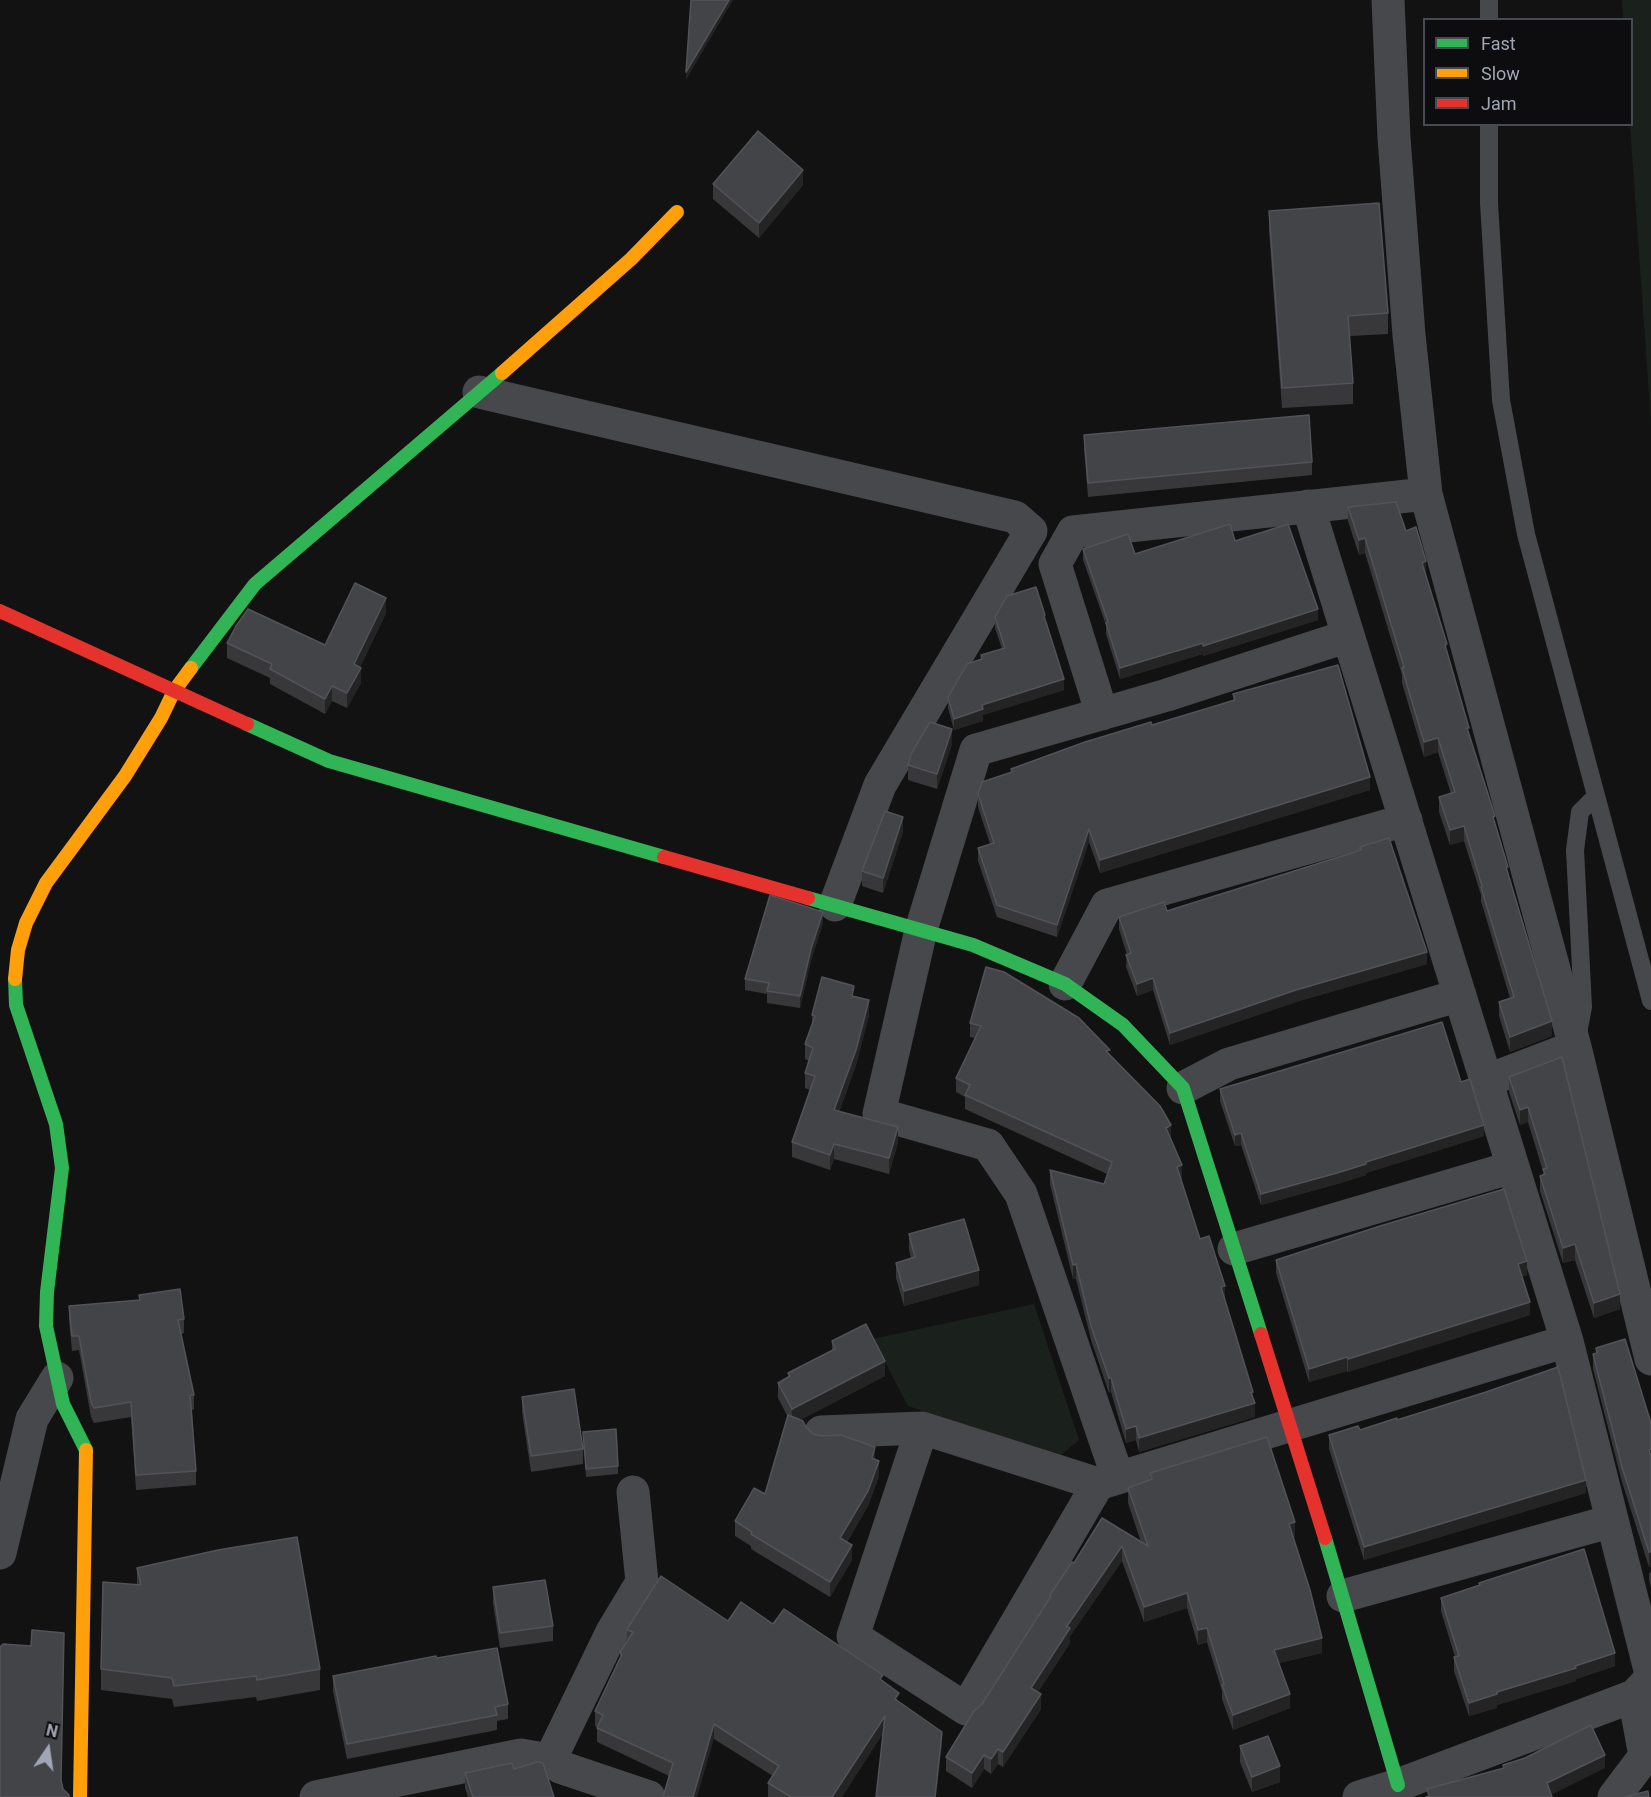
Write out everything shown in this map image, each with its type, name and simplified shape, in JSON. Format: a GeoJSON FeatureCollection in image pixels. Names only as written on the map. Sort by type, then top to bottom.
{"type":"FeatureCollection","features":[{"type":"Feature","properties":{"kind":"street"},"geometry":{"type":"LineString","coordinates":[[1388,0],[1394,138],[1408,324],[1426,494],[1575,1047],[1651,1359]]}},
{"type":"Feature","properties":{"kind":"street"},"geometry":{"type":"LineString","coordinates":[[81,1797],[87,1451],[63,1404],[46,1326],[47,1292],[62,1168],[56,1124],[16,1005],[15,977],[18,950],[26,923],[46,883],[125,776],[161,718],[174,691],[255,584],[631,259],[677,212]]}},
{"type":"Feature","properties":{"kind":"street"},"geometry":{"type":"LineString","coordinates":[[479,392],[1015,517],[1031,531],[1073,532],[1426,494]]}},
{"type":"Feature","properties":{"kind":"street"},"geometry":{"type":"LineString","coordinates":[[1308,506],[1567,1341],[1612,1521],[1645,1683],[1645,1756],[1614,1797]]}},
{"type":"Feature","properties":{"kind":"street"},"geometry":{"type":"LineString","coordinates":[[835,905],[880,785],[1031,531]]}},
{"type":"Feature","properties":{"kind":"street"},"geometry":{"type":"LineString","coordinates":[[1073,532],[1055,564],[1102,714]]}},
{"type":"Feature","properties":{"kind":"street"},"geometry":{"type":"LineString","coordinates":[[0,611],[329,761],[973,945],[1065,984],[1123,1025],[1183,1088],[1343,1596],[1398,1785]]}},
{"type":"Feature","properties":{"kind":"street"},"geometry":{"type":"LineString","coordinates":[[922,1428],[853,1636],[966,1709],[1108,1481],[1021,1194],[988,1145],[879,1114],[921,930],[976,750],[1102,714],[1348,636]]}},
{"type":"Feature","properties":{"kind":"street"},"geometry":{"type":"LineString","coordinates":[[1065,984],[1107,905],[1406,820]]}},
{"type":"Feature","properties":{"kind":"street"},"geometry":{"type":"LineString","coordinates":[[1183,1088],[1229,1065],[1460,995]]}},
{"type":"Feature","properties":{"kind":"street"},"geometry":{"type":"LineString","coordinates":[[1486,1082],[1575,1047]]}},
{"type":"Feature","properties":{"kind":"street"},"geometry":{"type":"LineString","coordinates":[[1234,1249],[1513,1167]]}},
{"type":"Feature","properties":{"kind":"street"},"geometry":{"type":"LineString","coordinates":[[821,1432],[922,1428],[1108,1481],[1567,1341]]}},
{"type":"Feature","properties":{"kind":"street"},"geometry":{"type":"LineString","coordinates":[[1,1549],[32,1419],[57,1378]]}},
{"type":"Feature","properties":{"kind":"street"},"geometry":{"type":"LineString","coordinates":[[560,1775],[612,1632],[642,1582],[633,1492]]}},
{"type":"Feature","properties":{"kind":"street"},"geometry":{"type":"LineString","coordinates":[[1343,1596],[1612,1521]]}},
{"type":"Feature","properties":{"kind":"street"},"geometry":{"type":"LineString","coordinates":[[1359,1797],[1398,1785],[1645,1683]]}},
{"type":"Feature","properties":{"kind":"street"},"geometry":{"type":"LineString","coordinates":[[316,1797],[521,1755],[560,1775],[649,1797]]}},
{"type":"Feature","properties":{"kind":"lane"},"geometry":{"type":"LineString","coordinates":[[1489,0],[1489,18]]}},
{"type":"Feature","properties":{"kind":"lane"},"geometry":{"type":"LineString","coordinates":[[1489,126],[1489,203],[1501,400],[1526,534],[1651,1001]]}},
{"type":"Feature","properties":{"kind":"lane"},"geometry":{"type":"LineString","coordinates":[[1575,1047],[1582,1007],[1575,850],[1580,812],[1596,796]]}},
{"type":"Feature","properties":{"kind":"shaded area"},"geometry":{"type":"Polygon","coordinates":[[[1622,0],[1651,0],[1651,423],[1630,126],[1633,126],[1633,18],[1623,18],[1622,0]]]}},
{"type":"Feature","properties":{"kind":"shaded area"},"geometry":{"type":"Polygon","coordinates":[[[1034,1304],[1079,1440],[1060,1456],[908,1406],[873,1339],[1034,1304]]]}},
{"type":"Feature","properties":{"kind":"building"},"geometry":{"type":"Polygon","coordinates":[[[691,0],[729,0],[686,72],[691,0]]]}},
{"type":"Feature","properties":{"kind":"building"},"geometry":{"type":"Polygon","coordinates":[[[758,131],[803,170],[759,223],[713,184],[758,131]]]}},
{"type":"Feature","properties":{"kind":"building"},"geometry":{"type":"Polygon","coordinates":[[[1379,203],[1388,313],[1348,316],[1353,383],[1282,388],[1269,211],[1379,203]]]}},
{"type":"Feature","properties":{"kind":"building"},"geometry":{"type":"Polygon","coordinates":[[[1309,415],[1312,462],[1088,483],[1084,435],[1309,415]]]}},
{"type":"Feature","properties":{"kind":"building"},"geometry":{"type":"Polygon","coordinates":[[[1396,502],[1406,531],[1416,527],[1426,561],[1422,563],[1447,644],[1445,645],[1469,728],[1467,728],[1495,816],[1493,817],[1508,867],[1506,867],[1552,1021],[1510,1037],[1499,1002],[1514,997],[1482,886],[1464,826],[1450,830],[1439,797],[1455,792],[1438,738],[1424,742],[1365,538],[1359,540],[1348,507],[1396,502]]]}},
{"type":"Feature","properties":{"kind":"building"},"geometry":{"type":"Polygon","coordinates":[[[1230,524],[1235,541],[1288,524],[1318,609],[1203,646],[1203,643],[1120,668],[1106,623],[1108,622],[1083,549],[1128,534],[1135,554],[1230,524]]]}},
{"type":"Feature","properties":{"kind":"building"},"geometry":{"type":"Polygon","coordinates":[[[355,583],[386,598],[354,664],[361,668],[347,693],[332,686],[325,699],[270,669],[272,664],[227,643],[248,609],[325,645],[355,583]]]}},
{"type":"Feature","properties":{"kind":"building"},"geometry":{"type":"Polygon","coordinates":[[[1036,587],[1064,679],[982,705],[983,709],[954,719],[948,697],[967,664],[982,659],[981,655],[1005,648],[995,617],[1007,596],[1036,587]]]}},
{"type":"Feature","properties":{"kind":"building"},"geometry":{"type":"Polygon","coordinates":[[[1338,665],[1370,777],[1100,860],[1089,829],[1057,925],[997,905],[978,848],[994,843],[978,794],[982,782],[1085,742],[1235,700],[1233,694],[1338,665]]]}},
{"type":"Feature","properties":{"kind":"building"},"geometry":{"type":"Polygon","coordinates":[[[930,722],[952,729],[937,774],[908,765],[911,754],[930,722]]]}},
{"type":"Feature","properties":{"kind":"building"},"geometry":{"type":"Polygon","coordinates":[[[885,811],[903,817],[883,878],[862,871],[885,811]]]}},
{"type":"Feature","properties":{"kind":"building"},"geometry":{"type":"Polygon","coordinates":[[[1389,838],[1427,952],[1296,990],[1170,1033],[1153,978],[1137,984],[1126,955],[1131,953],[1119,917],[1164,902],[1167,911],[1361,850],[1360,847],[1389,838]]]}},
{"type":"Feature","properties":{"kind":"building"},"geometry":{"type":"Polygon","coordinates":[[[770,895],[823,912],[811,949],[800,996],[767,991],[769,983],[745,979],[770,895]]]}},
{"type":"Feature","properties":{"kind":"building"},"geometry":{"type":"Polygon","coordinates":[[[986,967],[1004,972],[1079,1018],[1110,1050],[1106,1051],[1160,1106],[1171,1125],[1166,1128],[1182,1165],[1177,1167],[1200,1239],[1209,1236],[1225,1286],[1221,1287],[1255,1403],[1139,1438],[1136,1426],[1126,1429],[1111,1378],[1109,1378],[1091,1326],[1076,1264],[1073,1265],[1050,1170],[1104,1184],[1112,1162],[965,1095],[970,1085],[956,1078],[981,1026],[970,1023],[986,967]]]}},
{"type":"Feature","properties":{"kind":"building"},"geometry":{"type":"Polygon","coordinates":[[[822,977],[854,986],[852,996],[869,1000],[856,1050],[834,1110],[898,1127],[889,1158],[834,1144],[830,1155],[792,1142],[815,1076],[805,1073],[813,1048],[805,1044],[815,1016],[812,1015],[822,977]]]}},
{"type":"Feature","properties":{"kind":"building"},"geometry":{"type":"Polygon","coordinates":[[[1442,1022],[1461,1082],[1470,1079],[1484,1125],[1337,1173],[1261,1194],[1241,1133],[1235,1135],[1220,1089],[1442,1022]]]}},
{"type":"Feature","properties":{"kind":"building"},"geometry":{"type":"Polygon","coordinates":[[[1562,1057],[1620,1294],[1594,1303],[1575,1244],[1563,1248],[1540,1176],[1545,1174],[1543,1169],[1547,1168],[1528,1107],[1520,1110],[1509,1077],[1562,1057]]]}},
{"type":"Feature","properties":{"kind":"building"},"geometry":{"type":"Polygon","coordinates":[[[1504,1189],[1527,1261],[1518,1264],[1530,1302],[1309,1369],[1276,1260],[1504,1189]]]}},
{"type":"Feature","properties":{"kind":"building"},"geometry":{"type":"Polygon","coordinates":[[[964,1219],[979,1270],[904,1291],[896,1263],[915,1257],[909,1234],[964,1219]]]}},
{"type":"Feature","properties":{"kind":"building"},"geometry":{"type":"Polygon","coordinates":[[[180,1289],[184,1319],[178,1320],[194,1395],[190,1395],[196,1471],[136,1475],[131,1402],[94,1408],[79,1336],[72,1336],[69,1306],[140,1300],[139,1295],[180,1289]]]}},
{"type":"Feature","properties":{"kind":"building"},"geometry":{"type":"Polygon","coordinates":[[[866,1324],[885,1361],[792,1409],[778,1383],[790,1376],[788,1373],[835,1349],[832,1341],[866,1324]]]}},
{"type":"Feature","properties":{"kind":"building"},"geometry":{"type":"Polygon","coordinates":[[[1625,1339],[1651,1423],[1651,1449],[1649,1450],[1651,1456],[1651,1552],[1649,1552],[1622,1467],[1593,1354],[1597,1353],[1596,1348],[1625,1339]]]}},
{"type":"Feature","properties":{"kind":"building"},"geometry":{"type":"Polygon","coordinates":[[[1558,1367],[1586,1480],[1364,1547],[1329,1435],[1358,1426],[1360,1430],[1397,1418],[1397,1420],[1558,1367]]]}},
{"type":"Feature","properties":{"kind":"building"},"geometry":{"type":"Polygon","coordinates":[[[574,1389],[583,1449],[531,1456],[522,1397],[574,1389]]]}},
{"type":"Feature","properties":{"kind":"building"},"geometry":{"type":"Polygon","coordinates":[[[788,1415],[803,1421],[813,1434],[841,1435],[875,1447],[872,1458],[879,1461],[868,1491],[840,1538],[852,1545],[830,1582],[751,1534],[752,1532],[735,1521],[754,1488],[765,1494],[788,1415]]]}},
{"type":"Feature","properties":{"kind":"building"},"geometry":{"type":"Polygon","coordinates":[[[616,1429],[618,1466],[586,1469],[583,1432],[616,1429]]]}},
{"type":"Feature","properties":{"kind":"building"},"geometry":{"type":"Polygon","coordinates":[[[1267,1437],[1295,1522],[1289,1524],[1310,1590],[1322,1638],[1274,1650],[1290,1694],[1233,1715],[1222,1685],[1224,1684],[1207,1628],[1198,1630],[1187,1593],[1144,1607],[1122,1546],[1067,1626],[1070,1628],[1031,1688],[1041,1694],[1003,1752],[998,1749],[991,1759],[984,1755],[972,1773],[946,1757],[1102,1518],[1148,1546],[1128,1488],[1152,1479],[1150,1473],[1267,1437]]]}},
{"type":"Feature","properties":{"kind":"building"},"geometry":{"type":"Polygon","coordinates":[[[297,1537],[320,1669],[257,1680],[256,1676],[174,1686],[172,1678],[101,1669],[103,1582],[141,1585],[137,1568],[218,1550],[297,1537]]]}},
{"type":"Feature","properties":{"kind":"building"},"geometry":{"type":"Polygon","coordinates":[[[1584,1549],[1615,1653],[1469,1703],[1454,1657],[1459,1656],[1441,1598],[1480,1585],[1479,1583],[1584,1549]]]}},
{"type":"Feature","properties":{"kind":"building"},"geometry":{"type":"Polygon","coordinates":[[[661,1576],[728,1621],[741,1602],[773,1624],[784,1609],[883,1675],[880,1679],[899,1693],[895,1699],[942,1732],[935,1797],[876,1797],[885,1716],[832,1797],[791,1797],[768,1783],[779,1766],[714,1724],[693,1797],[663,1797],[673,1763],[597,1728],[603,1715],[595,1711],[622,1654],[620,1652],[633,1632],[627,1630],[661,1576]]]}},
{"type":"Feature","properties":{"kind":"building"},"geometry":{"type":"Polygon","coordinates":[[[545,1580],[553,1626],[500,1633],[493,1587],[545,1580]]]}},
{"type":"Feature","properties":{"kind":"building"},"geometry":{"type":"Polygon","coordinates":[[[32,1630],[64,1633],[61,1780],[63,1789],[69,1797],[0,1797],[0,1647],[3,1644],[31,1646],[32,1630]]]}},
{"type":"Feature","properties":{"kind":"building"},"geometry":{"type":"Polygon","coordinates":[[[497,1648],[508,1704],[495,1707],[497,1715],[347,1744],[333,1676],[436,1656],[437,1658],[497,1648]]]}},
{"type":"Feature","properties":{"kind":"building"},"geometry":{"type":"Polygon","coordinates":[[[1591,1725],[1605,1755],[1547,1783],[1552,1797],[1426,1797],[1429,1796],[1427,1789],[1504,1768],[1503,1765],[1525,1758],[1591,1725]]]}},
{"type":"Feature","properties":{"kind":"building"},"geometry":{"type":"Polygon","coordinates":[[[1268,1736],[1280,1766],[1252,1777],[1240,1746],[1268,1736]]]}},
{"type":"Feature","properties":{"kind":"building"},"geometry":{"type":"Polygon","coordinates":[[[537,1762],[543,1763],[554,1797],[473,1797],[465,1773],[512,1763],[514,1769],[537,1762]]]}},
{"type":"Feature","properties":{"kind":"building"},"geometry":{"type":"Polygon","coordinates":[[[1648,1791],[1649,1797],[1625,1797],[1628,1796],[1648,1791]]]}},
{"type":"Feature","properties":{"kind":"traffic: fast"},"geometry":{"type":"LineString","coordinates":[[191,668],[255,584],[502,373]]}},
{"type":"Feature","properties":{"kind":"traffic: fast"},"geometry":{"type":"LineString","coordinates":[[247,724],[329,761],[664,857]]}},
{"type":"Feature","properties":{"kind":"traffic: fast"},"geometry":{"type":"LineString","coordinates":[[808,898],[973,945],[1065,984],[1123,1025],[1183,1088],[1261,1334]]}},
{"type":"Feature","properties":{"kind":"traffic: fast"},"geometry":{"type":"LineString","coordinates":[[15,979],[16,1005],[56,1124],[62,1168],[47,1292],[46,1326],[63,1404],[86,1450]]}},
{"type":"Feature","properties":{"kind":"traffic: fast"},"geometry":{"type":"LineString","coordinates":[[1325,1538],[1398,1785]]}},
{"type":"Feature","properties":{"kind":"traffic: slow"},"geometry":{"type":"LineString","coordinates":[[502,373],[631,259],[677,212]]}},
{"type":"Feature","properties":{"kind":"traffic: slow"},"geometry":{"type":"LineString","coordinates":[[15,979],[18,950],[26,923],[46,883],[125,776],[161,718],[174,691],[191,668]]}},
{"type":"Feature","properties":{"kind":"traffic: slow"},"geometry":{"type":"LineString","coordinates":[[80,1797],[86,1450]]}},
{"type":"Feature","properties":{"kind":"traffic: jam"},"geometry":{"type":"LineString","coordinates":[[0,611],[247,724]]}},
{"type":"Feature","properties":{"kind":"traffic: jam"},"geometry":{"type":"LineString","coordinates":[[664,857],[808,898]]}},
{"type":"Feature","properties":{"kind":"traffic: jam"},"geometry":{"type":"LineString","coordinates":[[1261,1334],[1325,1538]]}}]}
